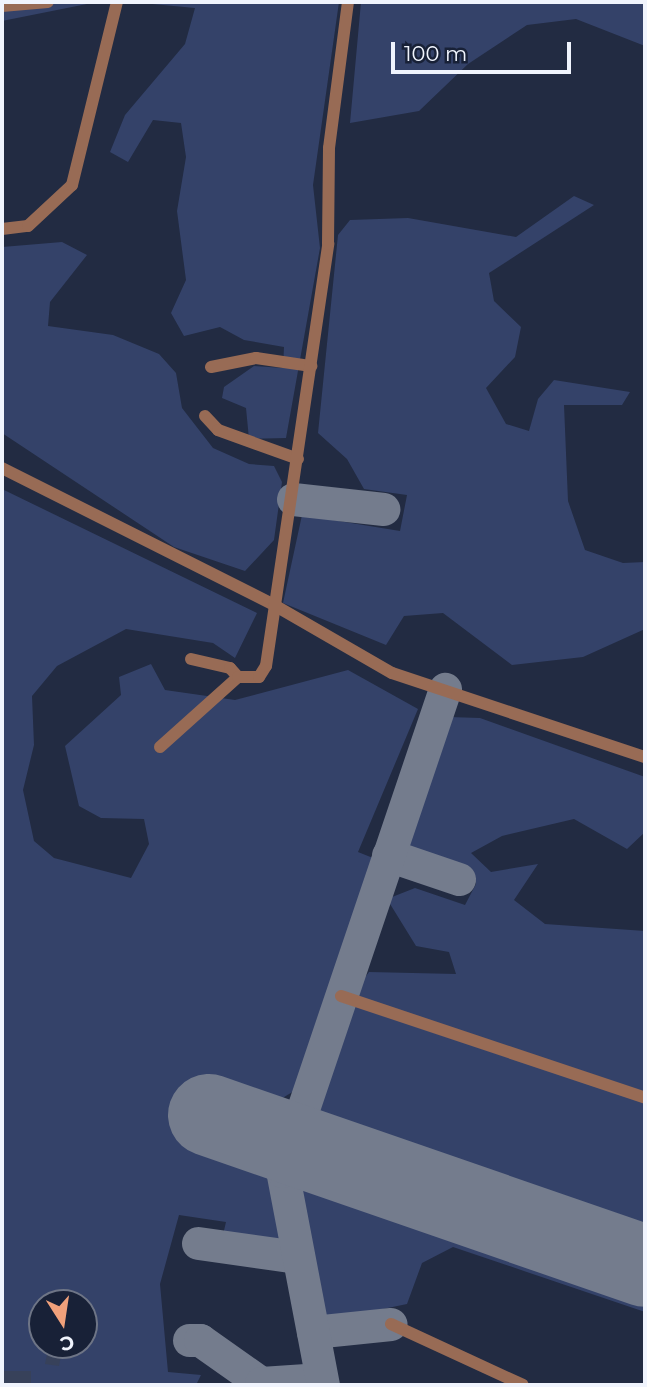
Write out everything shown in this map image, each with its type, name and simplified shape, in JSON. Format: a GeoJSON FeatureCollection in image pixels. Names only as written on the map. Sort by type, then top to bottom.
{"type":"FeatureCollection","features":[{"type":"Feature","properties":{"kind":"street"},"geometry":{"type":"LineString","coordinates":[[2,6],[48,2]]}},
{"type":"Feature","properties":{"kind":"street"},"geometry":{"type":"LineString","coordinates":[[2,229],[38,220],[72,184],[117,2]]}},
{"type":"Feature","properties":{"kind":"street"},"geometry":{"type":"LineString","coordinates":[[160,747],[238,677],[259,677],[266,666],[311,366],[348,2]]}},
{"type":"Feature","properties":{"kind":"street"},"geometry":{"type":"LineString","coordinates":[[211,367],[256,358],[311,366]]}},
{"type":"Feature","properties":{"kind":"street"},"geometry":{"type":"LineString","coordinates":[[205,416],[218,430],[298,459]]}},
{"type":"Feature","properties":{"kind":"street"},"geometry":{"type":"LineString","coordinates":[[2,468],[274,605],[392,673],[645,757]]}},
{"type":"Feature","properties":{"kind":"street"},"geometry":{"type":"LineString","coordinates":[[191,659],[230,668],[238,677]]}},
{"type":"Feature","properties":{"kind":"street"},"geometry":{"type":"LineString","coordinates":[[341,996],[645,1098]]}},
{"type":"Feature","properties":{"kind":"street"},"geometry":{"type":"LineString","coordinates":[[391,1324],[523,1385]]}},
{"type":"Feature","properties":{"kind":"shaded area"},"geometry":{"type":"Polygon","coordinates":[[[2,2],[97,2],[2,21],[2,2]]]}},
{"type":"Feature","properties":{"kind":"shaded area"},"geometry":{"type":"Polygon","coordinates":[[[131,2],[339,2],[313,185],[320,248],[286,438],[249,439],[246,408],[222,398],[224,387],[254,366],[283,368],[284,347],[244,340],[220,327],[184,336],[171,313],[186,280],[177,211],[186,157],[181,123],[153,120],[128,162],[110,152],[125,115],[185,44],[195,8],[131,2]]]}},
{"type":"Feature","properties":{"kind":"shaded area"},"geometry":{"type":"Polygon","coordinates":[[[361,2],[645,2],[645,46],[576,19],[527,25],[468,64],[419,111],[350,123],[361,2]]]}},
{"type":"Feature","properties":{"kind":"shaded area"},"geometry":{"type":"Polygon","coordinates":[[[574,196],[594,205],[489,273],[494,301],[521,327],[515,357],[486,388],[506,424],[529,431],[538,399],[554,380],[630,392],[622,405],[564,405],[568,501],[585,550],[623,563],[645,562],[645,629],[583,657],[512,665],[443,613],[404,616],[386,645],[283,603],[302,515],[400,531],[407,495],[364,489],[347,459],[318,433],[338,235],[350,220],[408,218],[516,237],[574,196]]]}},
{"type":"Feature","properties":{"kind":"shaded area"},"geometry":{"type":"Polygon","coordinates":[[[62,242],[87,255],[50,302],[48,326],[113,335],[159,354],[176,373],[182,408],[213,448],[249,464],[274,466],[282,482],[274,540],[245,571],[174,547],[2,433],[2,247],[62,242]]]}},
{"type":"Feature","properties":{"kind":"shaded area"},"geometry":{"type":"Polygon","coordinates":[[[2,489],[257,613],[235,658],[213,643],[126,629],[57,666],[32,696],[34,745],[23,790],[34,841],[54,858],[131,878],[149,844],[144,819],[101,818],[79,806],[65,746],[121,695],[119,677],[151,664],[165,690],[235,700],[348,670],[418,709],[358,852],[373,858],[294,1091],[271,1105],[213,1087],[195,1139],[273,1167],[287,1237],[279,1248],[222,1239],[226,1222],[179,1215],[160,1284],[168,1372],[201,1375],[196,1385],[2,1385],[2,489]]]}},
{"type":"Feature","properties":{"kind":"shaded area"},"geometry":{"type":"Polygon","coordinates":[[[449,717],[480,718],[645,777],[645,832],[627,849],[574,819],[502,836],[471,853],[491,872],[538,864],[514,900],[545,924],[645,931],[645,1236],[332,1128],[317,1105],[345,1031],[341,1010],[369,972],[456,974],[449,952],[416,946],[387,899],[415,888],[465,905],[476,884],[473,870],[427,862],[407,851],[413,833],[407,824],[430,744],[449,717]]]}},
{"type":"Feature","properties":{"kind":"shaded area"},"geometry":{"type":"Polygon","coordinates":[[[303,1179],[645,1296],[645,1312],[453,1247],[422,1263],[407,1304],[325,1321],[314,1311],[307,1269],[314,1261],[296,1192],[303,1179]]]}},
{"type":"Feature","properties":{"kind":"building"},"geometry":{"type":"Polygon","coordinates":[[[46,1359],[60,1359],[59,1366],[45,1364],[46,1359]]]}},
{"type":"Feature","properties":{"kind":"building"},"geometry":{"type":"Polygon","coordinates":[[[2,1371],[31,1371],[31,1385],[2,1385],[2,1371]]]}},
{"type":"Feature","properties":{"kind":"taxiway"},"geometry":{"type":"LineString","coordinates":[[293,499],[383,509]]}},
{"type":"Feature","properties":{"kind":"taxiway"},"geometry":{"type":"LineString","coordinates":[[323,1385],[282,1171],[445,689]]}},
{"type":"Feature","properties":{"kind":"taxiway"},"geometry":{"type":"LineString","coordinates":[[388,855],[459,879]]}},
{"type":"Feature","properties":{"kind":"taxiway"},"geometry":{"type":"LineString","coordinates":[[198,1243],[298,1257]]}},
{"type":"Feature","properties":{"kind":"taxiway"},"geometry":{"type":"LineString","coordinates":[[313,1332],[391,1324]]}},
{"type":"Feature","properties":{"kind":"taxiway"},"geometry":{"type":"LineString","coordinates":[[189,1340],[200,1340],[261,1383],[321,1379]]}},
{"type":"Feature","properties":{"kind":"runway"},"geometry":{"type":"LineString","coordinates":[[209,1115],[645,1266]]}}]}
